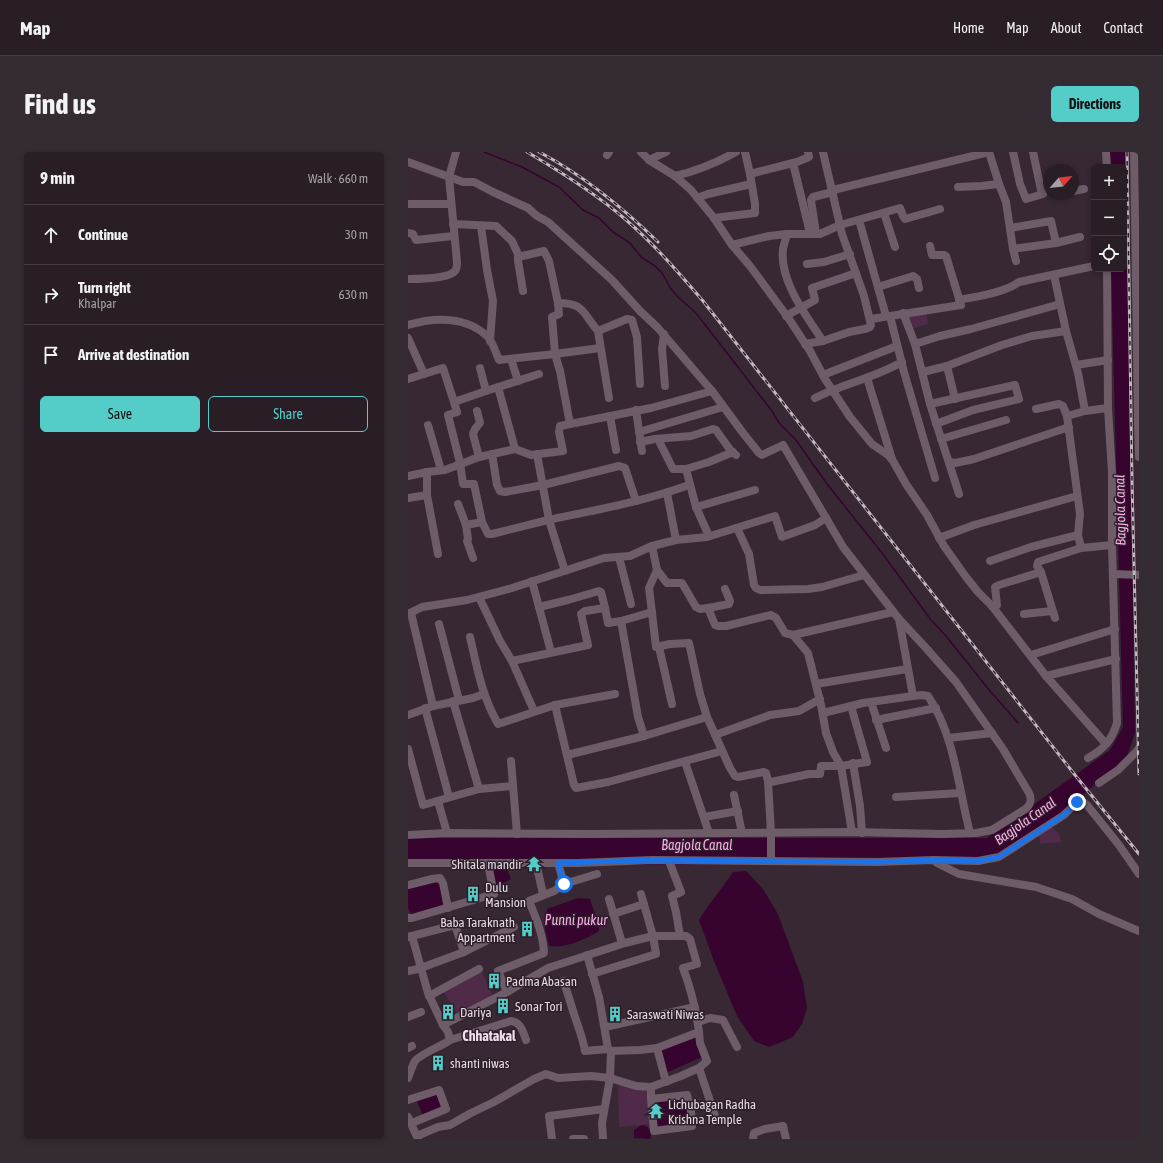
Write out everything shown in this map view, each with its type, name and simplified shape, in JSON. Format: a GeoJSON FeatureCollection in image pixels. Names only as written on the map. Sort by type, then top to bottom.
{"type":"FeatureCollection","features":[{"type":"Feature","properties":{"kind":"street"},"geometry":{"type":"LineString","coordinates":[[408,279],[440,277],[455,272],[457,262],[450,204],[449,177],[456,152]]}},
{"type":"Feature","properties":{"kind":"street"},"geometry":{"type":"LineString","coordinates":[[641,152],[649,160],[675,176],[691,190],[714,218],[732,245],[750,266],[786,316],[850,417],[872,444],[888,455],[893,461],[906,484],[927,515],[939,538],[966,578],[992,606],[1046,676],[1106,744]]}},
{"type":"Feature","properties":{"kind":"street"},"geometry":{"type":"LineString","coordinates":[[649,160],[666,152]]}},
{"type":"Feature","properties":{"kind":"street"},"geometry":{"type":"LineString","coordinates":[[675,176],[689,173],[717,162],[736,152]]}},
{"type":"Feature","properties":{"kind":"street"},"geometry":{"type":"LineString","coordinates":[[714,218],[755,212],[750,174],[745,152]]}},
{"type":"Feature","properties":{"kind":"street"},"geometry":{"type":"LineString","coordinates":[[750,174],[793,163],[809,157],[808,152]]}},
{"type":"Feature","properties":{"kind":"street"},"geometry":{"type":"LineString","coordinates":[[805,344],[823,341],[848,332],[870,327],[871,325],[871,319],[840,225],[823,152]]}},
{"type":"Feature","properties":{"kind":"street"},"geometry":{"type":"LineString","coordinates":[[813,233],[811,200],[813,197],[989,152],[1006,202],[1016,261]]}},
{"type":"Feature","properties":{"kind":"street"},"geometry":{"type":"LineString","coordinates":[[1013,152],[1020,184],[1026,199],[1043,194]]}},
{"type":"Feature","properties":{"kind":"street"},"geometry":{"type":"LineString","coordinates":[[1032,152],[1041,190],[1043,191]]}},
{"type":"Feature","properties":{"kind":"street"},"geometry":{"type":"LineString","coordinates":[[1106,152],[1107,164]]}},
{"type":"Feature","properties":{"kind":"street"},"geometry":{"type":"LineString","coordinates":[[1134,152],[1138,318],[1139,457]]}},
{"type":"Feature","properties":{"kind":"street"},"geometry":{"type":"LineString","coordinates":[[408,162],[463,182],[474,182],[528,208],[537,216],[548,222],[612,280],[640,311],[664,334],[712,391],[752,445],[762,455],[783,445],[843,547],[899,619],[956,682],[1003,749],[1029,793],[1031,800],[1027,808],[992,830],[970,833],[447,833],[408,835]]}},
{"type":"Feature","properties":{"kind":"street"},"geometry":{"type":"LineString","coordinates":[[793,163],[813,233]]}},
{"type":"Feature","properties":{"kind":"street"},"geometry":{"type":"LineString","coordinates":[[697,198],[751,184]]}},
{"type":"Feature","properties":{"kind":"street"},"geometry":{"type":"LineString","coordinates":[[958,187],[999,184]]}},
{"type":"Feature","properties":{"kind":"street"},"geometry":{"type":"LineString","coordinates":[[1079,190],[1084,189]]}},
{"type":"Feature","properties":{"kind":"street"},"geometry":{"type":"LineString","coordinates":[[408,204],[450,204]]}},
{"type":"Feature","properties":{"kind":"street"},"geometry":{"type":"LineString","coordinates":[[732,245],[769,236],[787,234],[820,234],[840,225],[900,208],[902,216],[905,219],[940,209]]}},
{"type":"Feature","properties":{"kind":"street"},"geometry":{"type":"LineString","coordinates":[[884,212],[895,247]]}},
{"type":"Feature","properties":{"kind":"street"},"geometry":{"type":"LineString","coordinates":[[859,220],[935,478]]}},
{"type":"Feature","properties":{"kind":"street"},"geometry":{"type":"LineString","coordinates":[[1010,228],[1051,221],[1056,243]]}},
{"type":"Feature","properties":{"kind":"street"},"geometry":{"type":"LineString","coordinates":[[453,224],[496,226],[512,241],[518,257],[523,291]]}},
{"type":"Feature","properties":{"kind":"street"},"geometry":{"type":"LineString","coordinates":[[481,226],[493,301],[490,341]]}},
{"type":"Feature","properties":{"kind":"street"},"geometry":{"type":"LineString","coordinates":[[408,233],[413,234],[416,240],[454,236]]}},
{"type":"Feature","properties":{"kind":"street"},"geometry":{"type":"LineString","coordinates":[[787,234],[783,249],[785,272],[800,308],[823,341]]}},
{"type":"Feature","properties":{"kind":"street"},"geometry":{"type":"LineString","coordinates":[[1013,249],[1056,243],[1080,237]]}},
{"type":"Feature","properties":{"kind":"street"},"geometry":{"type":"LineString","coordinates":[[871,319],[961,305],[946,256],[932,255],[930,246]]}},
{"type":"Feature","properties":{"kind":"street"},"geometry":{"type":"LineString","coordinates":[[518,257],[544,251],[549,261],[560,312],[557,316],[552,317],[555,354],[560,371],[570,424]]}},
{"type":"Feature","properties":{"kind":"street"},"geometry":{"type":"LineString","coordinates":[[807,264],[824,262],[850,254]]}},
{"type":"Feature","properties":{"kind":"street"},"geometry":{"type":"LineString","coordinates":[[959,300],[982,296],[1013,286],[1019,282],[1091,267]]}},
{"type":"Feature","properties":{"kind":"street"},"geometry":{"type":"LineString","coordinates":[[1088,758],[1100,751],[1111,738],[1117,723],[1115,574],[1112,545],[1112,472],[1108,408],[1107,272]]}},
{"type":"Feature","properties":{"kind":"street"},"geometry":{"type":"LineString","coordinates":[[786,316],[815,300],[812,288],[856,273]]}},
{"type":"Feature","properties":{"kind":"street"},"geometry":{"type":"LineString","coordinates":[[1054,275],[1066,331],[1076,365],[1085,412]]}},
{"type":"Feature","properties":{"kind":"street"},"geometry":{"type":"LineString","coordinates":[[878,287],[913,276],[917,279],[919,288]]}},
{"type":"Feature","properties":{"kind":"street"},"geometry":{"type":"LineString","coordinates":[[558,302],[577,305],[598,331],[609,398]]}},
{"type":"Feature","properties":{"kind":"street"},"geometry":{"type":"LineString","coordinates":[[915,344],[1060,304]]}},
{"type":"Feature","properties":{"kind":"street"},"geometry":{"type":"LineString","coordinates":[[903,313],[915,344],[930,404],[959,494]]}},
{"type":"Feature","properties":{"kind":"street"},"geometry":{"type":"LineString","coordinates":[[408,325],[420,321],[443,319],[464,323],[477,329],[488,338],[500,360],[600,348]]}},
{"type":"Feature","properties":{"kind":"street"},"geometry":{"type":"LineString","coordinates":[[598,331],[627,319],[632,320],[637,336],[640,384]]}},
{"type":"Feature","properties":{"kind":"street"},"geometry":{"type":"LineString","coordinates":[[923,372],[947,366],[1032,336],[1066,331]]}},
{"type":"Feature","properties":{"kind":"street"},"geometry":{"type":"LineString","coordinates":[[664,334],[662,349],[665,386]]}},
{"type":"Feature","properties":{"kind":"street"},"geometry":{"type":"LineString","coordinates":[[408,338],[412,357],[424,374]]}},
{"type":"Feature","properties":{"kind":"street"},"geometry":{"type":"LineString","coordinates":[[823,375],[897,346]]}},
{"type":"Feature","properties":{"kind":"street"},"geometry":{"type":"LineString","coordinates":[[511,359],[518,381]]}},
{"type":"Feature","properties":{"kind":"street"},"geometry":{"type":"LineString","coordinates":[[1076,365],[1108,360]]}},
{"type":"Feature","properties":{"kind":"street"},"geometry":{"type":"LineString","coordinates":[[815,398],[833,389],[866,378],[902,362]]}},
{"type":"Feature","properties":{"kind":"street"},"geometry":{"type":"LineString","coordinates":[[947,366],[955,399]]}},
{"type":"Feature","properties":{"kind":"street"},"geometry":{"type":"LineString","coordinates":[[408,379],[443,368],[458,412],[448,415],[460,463],[463,484],[474,484],[482,522],[488,534],[636,501],[667,493],[689,484]]}},
{"type":"Feature","properties":{"kind":"street"},"geometry":{"type":"LineString","coordinates":[[480,368],[486,391]]}},
{"type":"Feature","properties":{"kind":"street"},"geometry":{"type":"LineString","coordinates":[[454,402],[539,374]]}},
{"type":"Feature","properties":{"kind":"street"},"geometry":{"type":"LineString","coordinates":[[866,378],[893,461]]}},
{"type":"Feature","properties":{"kind":"street"},"geometry":{"type":"LineString","coordinates":[[930,404],[1016,385],[1019,399],[973,410],[936,424]]}},
{"type":"Feature","properties":{"kind":"street"},"geometry":{"type":"LineString","coordinates":[[498,387],[515,449]]}},
{"type":"Feature","properties":{"kind":"street"},"geometry":{"type":"LineString","coordinates":[[408,476],[445,470],[479,457],[515,449],[531,456],[563,451],[559,432],[560,426],[651,408],[712,391]]}},
{"type":"Feature","properties":{"kind":"street"},"geometry":{"type":"LineString","coordinates":[[1036,409],[1059,404],[1063,406],[1068,416],[1080,514],[1078,535],[1081,548]]}},
{"type":"Feature","properties":{"kind":"street"},"geometry":{"type":"LineString","coordinates":[[639,432],[723,406]]}},
{"type":"Feature","properties":{"kind":"street"},"geometry":{"type":"LineString","coordinates":[[1068,416],[1108,408]]}},
{"type":"Feature","properties":{"kind":"street"},"geometry":{"type":"LineString","coordinates":[[636,410],[642,451]]}},
{"type":"Feature","properties":{"kind":"street"},"geometry":{"type":"LineString","coordinates":[[477,411],[480,423],[473,434],[479,457]]}},
{"type":"Feature","properties":{"kind":"street"},"geometry":{"type":"LineString","coordinates":[[610,416],[616,450]]}},
{"type":"Feature","properties":{"kind":"street"},"geometry":{"type":"LineString","coordinates":[[941,439],[1006,420]]}},
{"type":"Feature","properties":{"kind":"street"},"geometry":{"type":"LineString","coordinates":[[428,426],[441,470]]}},
{"type":"Feature","properties":{"kind":"street"},"geometry":{"type":"LineString","coordinates":[[949,462],[955,463],[974,459],[1069,427]]}},
{"type":"Feature","properties":{"kind":"street"},"geometry":{"type":"LineString","coordinates":[[640,442],[658,439],[691,436],[713,429],[716,430],[735,454],[686,469],[673,469],[658,439]]}},
{"type":"Feature","properties":{"kind":"street"},"geometry":{"type":"LineString","coordinates":[[492,454],[497,485],[500,491],[505,492],[543,485],[619,466],[625,468],[636,501]]}},
{"type":"Feature","properties":{"kind":"street"},"geometry":{"type":"LineString","coordinates":[[537,454],[549,520],[565,571]]}},
{"type":"Feature","properties":{"kind":"street"},"geometry":{"type":"LineString","coordinates":[[686,469],[696,508],[709,536]]}},
{"type":"Feature","properties":{"kind":"street"},"geometry":{"type":"LineString","coordinates":[[427,472],[427,495],[438,554]]}},
{"type":"Feature","properties":{"kind":"street"},"geometry":{"type":"LineString","coordinates":[[696,508],[755,490]]}},
{"type":"Feature","properties":{"kind":"street"},"geometry":{"type":"LineString","coordinates":[[667,493],[676,540]]}},
{"type":"Feature","properties":{"kind":"street"},"geometry":{"type":"LineString","coordinates":[[408,498],[427,495]]}},
{"type":"Feature","properties":{"kind":"street"},"geometry":{"type":"LineString","coordinates":[[939,538],[974,525],[1077,496]]}},
{"type":"Feature","properties":{"kind":"street"},"geometry":{"type":"LineString","coordinates":[[458,504],[466,525],[467,541],[473,558]]}},
{"type":"Feature","properties":{"kind":"street"},"geometry":{"type":"LineString","coordinates":[[449,797],[410,614],[422,607],[479,597],[532,582],[604,558],[630,556],[652,546],[676,540],[709,536],[775,516],[782,537],[815,525],[826,518]]}},
{"type":"Feature","properties":{"kind":"street"},"geometry":{"type":"LineString","coordinates":[[466,525],[482,522]]}},
{"type":"Feature","properties":{"kind":"street"},"geometry":{"type":"LineString","coordinates":[[737,528],[749,554],[754,585],[760,590],[808,589],[822,587],[864,575]]}},
{"type":"Feature","properties":{"kind":"street"},"geometry":{"type":"LineString","coordinates":[[990,561],[1031,547],[1078,535]]}},
{"type":"Feature","properties":{"kind":"street"},"geometry":{"type":"LineString","coordinates":[[1024,614],[1054,614],[1041,572],[1037,566],[1038,562],[1081,548],[1112,545]]}},
{"type":"Feature","properties":{"kind":"street"},"geometry":{"type":"LineString","coordinates":[[652,546],[658,570],[667,583],[679,582],[684,585],[696,607],[708,608],[729,604],[730,601],[726,588]]}},
{"type":"Feature","properties":{"kind":"street"},"geometry":{"type":"LineString","coordinates":[[619,557],[631,604]]}},
{"type":"Feature","properties":{"kind":"street"},"geometry":{"type":"LineString","coordinates":[[658,570],[649,588],[656,647],[670,644],[689,643],[700,694],[707,717],[734,776],[738,777],[764,772],[766,773],[768,781],[771,833],[771,861]]}},
{"type":"Feature","properties":{"kind":"street"},"geometry":{"type":"LineString","coordinates":[[992,606],[997,605],[995,587],[1041,572]]}},
{"type":"Feature","properties":{"kind":"street"},"geometry":{"type":"LineString","coordinates":[[1115,574],[1139,574]]}},
{"type":"Feature","properties":{"kind":"street"},"geometry":{"type":"LineString","coordinates":[[532,582],[551,652]]}},
{"type":"Feature","properties":{"kind":"street"},"geometry":{"type":"LineString","coordinates":[[539,607],[599,591],[601,592],[608,623],[621,621],[652,612]]}},
{"type":"Feature","properties":{"kind":"street"},"geometry":{"type":"LineString","coordinates":[[479,597],[512,662],[534,711]]}},
{"type":"Feature","properties":{"kind":"street"},"geometry":{"type":"LineString","coordinates":[[512,662],[551,652],[588,645],[581,614],[585,611],[604,608]]}},
{"type":"Feature","properties":{"kind":"street"},"geometry":{"type":"LineString","coordinates":[[708,608],[714,625],[726,626],[771,615],[776,618],[785,633],[793,635],[894,612]]}},
{"type":"Feature","properties":{"kind":"street"},"geometry":{"type":"LineString","coordinates":[[899,619],[913,696]]}},
{"type":"Feature","properties":{"kind":"street"},"geometry":{"type":"LineString","coordinates":[[621,621],[638,716],[644,736]]}},
{"type":"Feature","properties":{"kind":"street"},"geometry":{"type":"LineString","coordinates":[[439,624],[456,700],[479,789]]}},
{"type":"Feature","properties":{"kind":"street"},"geometry":{"type":"LineString","coordinates":[[1031,656],[1116,630]]}},
{"type":"Feature","properties":{"kind":"street"},"geometry":{"type":"LineString","coordinates":[[793,635],[808,653],[820,699],[826,733],[833,752],[841,766],[852,832]]}},
{"type":"Feature","properties":{"kind":"street"},"geometry":{"type":"LineString","coordinates":[[470,637],[484,694],[498,724],[555,705],[615,694]]}},
{"type":"Feature","properties":{"kind":"street"},"geometry":{"type":"LineString","coordinates":[[659,646],[672,704]]}},
{"type":"Feature","properties":{"kind":"street"},"geometry":{"type":"LineString","coordinates":[[1046,676],[1116,659]]}},
{"type":"Feature","properties":{"kind":"street"},"geometry":{"type":"LineString","coordinates":[[816,684],[907,669]]}},
{"type":"Feature","properties":{"kind":"street"},"geometry":{"type":"LineString","coordinates":[[408,715],[429,707],[456,700],[473,698],[484,694]]}},
{"type":"Feature","properties":{"kind":"street"},"geometry":{"type":"LineString","coordinates":[[823,713],[872,702],[913,696],[928,696],[936,708],[948,738],[955,762],[960,793],[970,833]]}},
{"type":"Feature","properties":{"kind":"street"},"geometry":{"type":"LineString","coordinates":[[715,735],[770,715],[798,711],[820,699]]}},
{"type":"Feature","properties":{"kind":"street"},"geometry":{"type":"LineString","coordinates":[[872,702],[876,720],[886,748]]}},
{"type":"Feature","properties":{"kind":"street"},"geometry":{"type":"LineString","coordinates":[[555,705],[574,785],[576,788],[608,782],[722,751]]}},
{"type":"Feature","properties":{"kind":"street"},"geometry":{"type":"LineString","coordinates":[[768,781],[771,782],[809,774],[820,774],[821,766],[841,766],[867,762],[851,706]]}},
{"type":"Feature","properties":{"kind":"street"},"geometry":{"type":"LineString","coordinates":[[876,720],[936,708]]}},
{"type":"Feature","properties":{"kind":"street"},"geometry":{"type":"LineString","coordinates":[[567,755],[644,736],[707,717]]}},
{"type":"Feature","properties":{"kind":"street"},"geometry":{"type":"LineString","coordinates":[[948,738],[992,733]]}},
{"type":"Feature","properties":{"kind":"street"},"geometry":{"type":"LineString","coordinates":[[1100,783],[1118,770],[1139,748]]}},
{"type":"Feature","properties":{"kind":"street"},"geometry":{"type":"LineString","coordinates":[[408,749],[423,805],[479,789],[512,786]]}},
{"type":"Feature","properties":{"kind":"street"},"geometry":{"type":"LineString","coordinates":[[511,761],[517,834]]}},
{"type":"Feature","properties":{"kind":"street"},"geometry":{"type":"LineString","coordinates":[[685,762],[709,833]]}},
{"type":"Feature","properties":{"kind":"street"},"geometry":{"type":"LineString","coordinates":[[853,763],[860,806],[862,833]]}},
{"type":"Feature","properties":{"kind":"street"},"geometry":{"type":"LineString","coordinates":[[896,797],[960,793]]}},
{"type":"Feature","properties":{"kind":"street"},"geometry":{"type":"LineString","coordinates":[[734,795],[742,833]]}},
{"type":"Feature","properties":{"kind":"street"},"geometry":{"type":"LineString","coordinates":[[438,801],[447,833]]}},
{"type":"Feature","properties":{"kind":"street"},"geometry":{"type":"LineString","coordinates":[[408,863],[978,861],[999,857],[1064,815],[1077,802],[1082,801],[1119,844],[1139,874]]}},
{"type":"Feature","properties":{"kind":"street"},"geometry":{"type":"LineString","coordinates":[[704,817],[738,811]]}},
{"type":"Feature","properties":{"kind":"street"},"geometry":{"type":"LineString","coordinates":[[933,860],[960,874],[1036,887],[1072,899],[1099,914],[1139,931]]}},
{"type":"Feature","properties":{"kind":"street"},"geometry":{"type":"LineString","coordinates":[[669,861],[682,892],[672,896],[680,936]]}},
{"type":"Feature","properties":{"kind":"street"},"geometry":{"type":"LineString","coordinates":[[536,863],[543,894]]}},
{"type":"Feature","properties":{"kind":"street"},"geometry":{"type":"LineString","coordinates":[[558,863],[564,884]]}},
{"type":"Feature","properties":{"kind":"street"},"geometry":{"type":"LineString","coordinates":[[408,918],[494,894],[489,869]]}},
{"type":"Feature","properties":{"kind":"street"},"geometry":{"type":"LineString","coordinates":[[507,992],[498,971],[544,953],[544,941],[529,901],[543,894],[554,891],[564,884],[597,874]]}},
{"type":"Feature","properties":{"kind":"street"},"geometry":{"type":"LineString","coordinates":[[408,885],[440,878],[444,883],[448,908]]}},
{"type":"Feature","properties":{"kind":"street"},"geometry":{"type":"LineString","coordinates":[[592,974],[656,954],[653,936],[641,894]]}},
{"type":"Feature","properties":{"kind":"street"},"geometry":{"type":"LineString","coordinates":[[609,899],[622,943]]}},
{"type":"Feature","properties":{"kind":"street"},"geometry":{"type":"LineString","coordinates":[[613,914],[644,904]]}},
{"type":"Feature","properties":{"kind":"street"},"geometry":{"type":"LineString","coordinates":[[450,1040],[448,1032],[429,996],[410,937],[455,925],[464,952]]}},
{"type":"Feature","properties":{"kind":"street"},"geometry":{"type":"LineString","coordinates":[[408,971],[421,968],[464,952],[514,927]]}},
{"type":"Feature","properties":{"kind":"street"},"geometry":{"type":"LineString","coordinates":[[408,1100],[439,1090],[446,1109],[410,1120],[417,1137],[438,1127],[450,1125],[534,1079],[546,1074],[558,1078],[591,1076],[610,1078],[636,1086],[651,1087],[698,1068],[707,1061],[700,1043],[698,1022],[691,989],[683,968],[697,964],[690,939],[686,936],[653,936],[622,943],[548,968],[507,992],[443,1024]]}},
{"type":"Feature","properties":{"kind":"street"},"geometry":{"type":"LineString","coordinates":[[587,955],[599,997],[610,1050],[610,1078],[602,1123],[603,1139]]}},
{"type":"Feature","properties":{"kind":"street"},"geometry":{"type":"LineString","coordinates":[[429,996],[479,969]]}},
{"type":"Feature","properties":{"kind":"street"},"geometry":{"type":"LineString","coordinates":[[563,981],[570,998],[574,1016],[582,1034],[585,1051],[640,1050],[657,1048],[699,1032]]}},
{"type":"Feature","properties":{"kind":"street"},"geometry":{"type":"LineString","coordinates":[[605,1027],[695,1007]]}},
{"type":"Feature","properties":{"kind":"street"},"geometry":{"type":"LineString","coordinates":[[408,1017],[421,1012]]}},
{"type":"Feature","properties":{"kind":"street"},"geometry":{"type":"LineString","coordinates":[[698,1022],[710,1018],[723,1020],[737,1047]]}},
{"type":"Feature","properties":{"kind":"street"},"geometry":{"type":"LineString","coordinates":[[408,1078],[415,1060],[450,1040],[511,1021],[520,1025],[526,1040]]}},
{"type":"Feature","properties":{"kind":"street"},"geometry":{"type":"LineString","coordinates":[[657,1048],[666,1082]]}},
{"type":"Feature","properties":{"kind":"street"},"geometry":{"type":"LineString","coordinates":[[698,1068],[715,1116]]}},
{"type":"Feature","properties":{"kind":"street"},"geometry":{"type":"LineString","coordinates":[[651,1087],[651,1099],[654,1131],[692,1126],[686,1095],[651,1099]]}},
{"type":"Feature","properties":{"kind":"street"},"geometry":{"type":"LineString","coordinates":[[552,1139],[549,1116],[604,1110]]}},
{"type":"Feature","properties":{"kind":"street"},"geometry":{"type":"LineString","coordinates":[[753,1139],[754,1133],[759,1130],[783,1126],[786,1139]]}},
{"type":"Feature","properties":{"kind":"street"},"geometry":{"type":"LineString","coordinates":[[573,1139],[584,1139]]}},
{"type":"Feature","properties":{"kind":"shaded area"},"geometry":{"type":"Polygon","coordinates":[[[926,312],[928,324],[908,330],[905,314],[926,312]]]}},
{"type":"Feature","properties":{"kind":"shaded area"},"geometry":{"type":"Polygon","coordinates":[[[1051,827],[1058,833],[1061,842],[1040,844],[1039,834],[1051,827]]]}},
{"type":"Feature","properties":{"kind":"shaded area"},"geometry":{"type":"Polygon","coordinates":[[[481,970],[493,996],[458,1014],[442,990],[481,970]]]}},
{"type":"Feature","properties":{"kind":"shaded area"},"geometry":{"type":"Polygon","coordinates":[[[619,1084],[650,1088],[652,1124],[619,1127],[619,1084]]]}},
{"type":"Feature","properties":{"kind":"water"},"geometry":{"type":"Polygon","coordinates":[[[1108,152],[1126,152],[1126,164],[1108,164],[1108,152]]]}},
{"type":"Feature","properties":{"kind":"water","name":"Bagjola Canal"},"geometry":{"type":"Polygon","coordinates":[[[1127,217],[1135,733],[1126,759],[1019,847],[988,862],[666,865],[408,862],[408,838],[987,838],[1110,750],[1123,727],[1111,272],[1127,272],[1127,217]]]}},
{"type":"Feature","properties":{"kind":"water"},"geometry":{"type":"Polygon","coordinates":[[[506,867],[511,879],[494,888],[492,868],[506,867]]]}},
{"type":"Feature","properties":{"kind":"water"},"geometry":{"type":"Polygon","coordinates":[[[746,871],[763,889],[778,914],[803,982],[807,1008],[802,1024],[793,1037],[769,1047],[754,1041],[737,1016],[699,920],[733,872],[746,871]]]}},
{"type":"Feature","properties":{"kind":"water"},"geometry":{"type":"Polygon","coordinates":[[[439,879],[445,904],[412,916],[408,908],[408,887],[439,879]]]}},
{"type":"Feature","properties":{"kind":"water","name":"Punni pukur"},"geometry":{"type":"Polygon","coordinates":[[[578,898],[590,899],[599,926],[599,931],[568,945],[555,947],[549,946],[545,929],[547,909],[578,898]]]}},
{"type":"Feature","properties":{"kind":"water"},"geometry":{"type":"Polygon","coordinates":[[[696,1037],[702,1057],[666,1073],[659,1049],[696,1037]]]}},
{"type":"Feature","properties":{"kind":"water"},"geometry":{"type":"Polygon","coordinates":[[[438,1092],[443,1108],[423,1116],[416,1099],[438,1092]]]}},
{"type":"Feature","properties":{"kind":"water"},"geometry":{"type":"Polygon","coordinates":[[[685,1097],[690,1124],[655,1130],[655,1115],[659,1114],[658,1101],[685,1097]]]}},
{"type":"Feature","properties":{"kind":"water"},"geometry":{"type":"Polygon","coordinates":[[[642,1125],[650,1130],[650,1139],[634,1138],[634,1130],[642,1125]]]}},
{"type":"Feature","properties":{"kind":"waterway"},"geometry":{"type":"LineString","coordinates":[[484,152],[522,167],[559,187],[583,210],[599,218],[613,232],[630,243],[641,257],[655,266],[662,273],[671,289],[696,313],[772,411],[779,423],[796,440],[827,484],[882,553],[931,620],[1018,723]]}},
{"type":"Feature","properties":{"kind":"railway"},"geometry":{"type":"LineString","coordinates":[[527,152],[578,183],[614,209],[646,238],[685,280],[1139,854]]}},
{"type":"Feature","properties":{"kind":"railway"},"geometry":{"type":"LineString","coordinates":[[539,152],[602,192],[658,242]]}},
{"type":"Feature","properties":{"kind":"railway"},"geometry":{"type":"LineString","coordinates":[[1127,152],[1132,482],[1139,774]]}},
{"type":"Feature","properties":{"kind":"place","name":"Shitala mandir"},"geometry":{"type":"Point","coordinates":[534,864]}},
{"type":"Feature","properties":{"kind":"place","name":"Dulu Mansion"},"geometry":{"type":"Point","coordinates":[473,894]}},
{"type":"Feature","properties":{"kind":"place","name":"Baba Taraknath Appartment"},"geometry":{"type":"Point","coordinates":[527,929]}},
{"type":"Feature","properties":{"kind":"place","name":"Padma Abasan"},"geometry":{"type":"Point","coordinates":[494,981]}},
{"type":"Feature","properties":{"kind":"place","name":"Sonar Tori"},"geometry":{"type":"Point","coordinates":[503,1006]}},
{"type":"Feature","properties":{"kind":"place","name":"Dariya"},"geometry":{"type":"Point","coordinates":[448,1012]}},
{"type":"Feature","properties":{"kind":"place","name":"Saraswati Niwas"},"geometry":{"type":"Point","coordinates":[615,1014]}},
{"type":"Feature","properties":{"kind":"place","name":"shanti niwas"},"geometry":{"type":"Point","coordinates":[438,1063]}},
{"type":"Feature","properties":{"kind":"place","name":"Lichubagan Radha Krishna Temple"},"geometry":{"type":"Point","coordinates":[656,1111]}},
{"type":"Feature","properties":{"kind":"district","name":"Chhatakal"},"geometry":{"type":"Point","coordinates":[489,1036]}},
{"type":"Feature","properties":{"kind":"route"},"geometry":{"type":"LineString","coordinates":[[564,884],[558,863],[652,860],[877,862],[933,860],[978,861],[999,857],[1060,818],[1077,802]]}}]}
